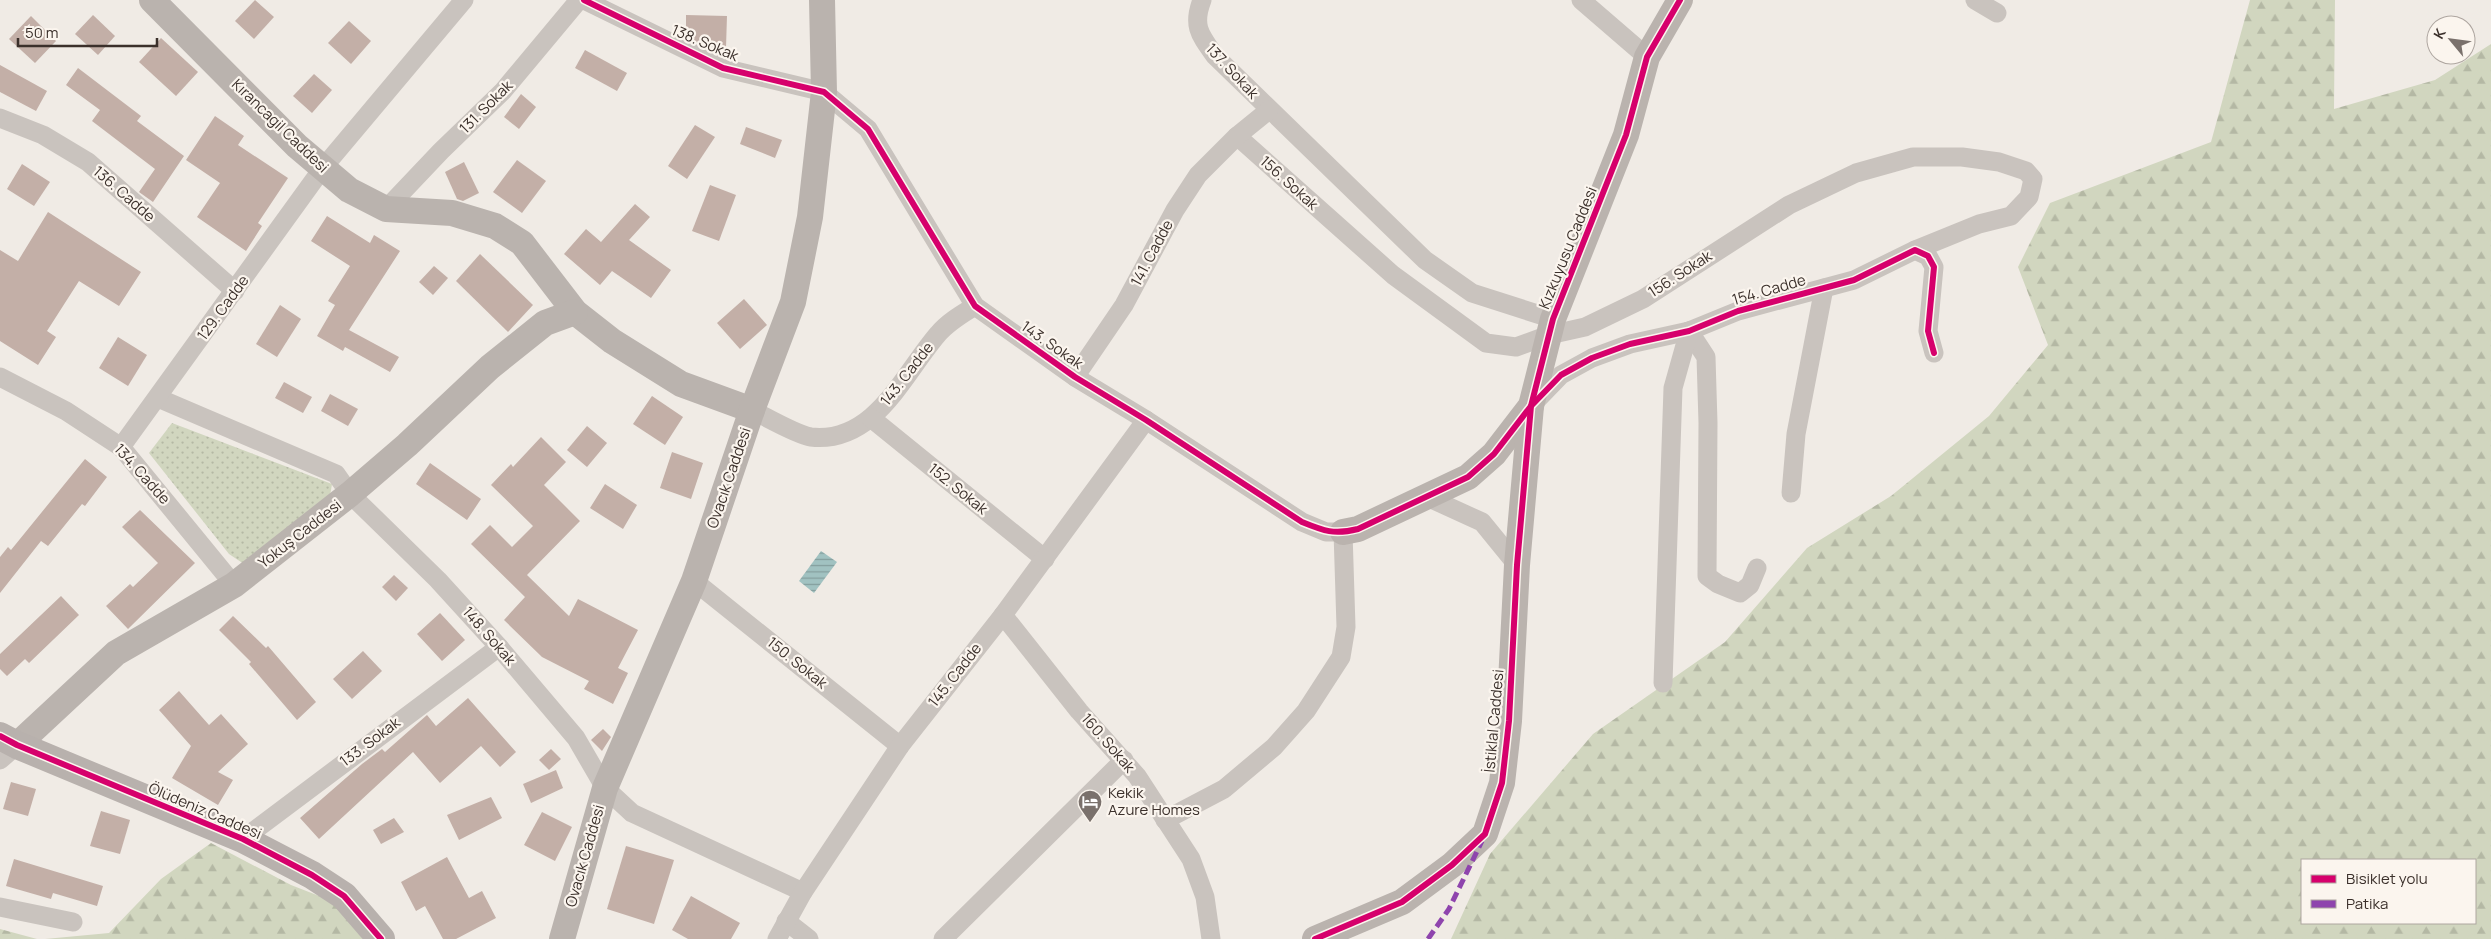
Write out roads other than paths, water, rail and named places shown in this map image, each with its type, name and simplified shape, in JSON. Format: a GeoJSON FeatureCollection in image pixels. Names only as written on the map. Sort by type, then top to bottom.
{"type":"FeatureCollection","features":[{"type":"Feature","properties":{"kind":"main road","name":"Ölüdeniz Caddesi"},"geometry":{"type":"LineString","coordinates":[[6,747],[243,839],[312,875],[344,896],[380,939]]}},
{"type":"Feature","properties":{"kind":"street","name":"Kırancagil Caddesi"},"geometry":{"type":"LineString","coordinates":[[152,0],[297,146],[349,190],[386,209],[452,213],[495,226],[522,243],[574,312],[612,341],[681,384],[752,410]]}},
{"type":"Feature","properties":{"kind":"street","name":"129. Cadde"},"geometry":{"type":"LineString","coordinates":[[121,447],[322,169],[464,0]]}},
{"type":"Feature","properties":{"kind":"street","name":"131. Sokak"},"geometry":{"type":"LineString","coordinates":[[386,209],[441,151],[503,91],[579,0]]}},
{"type":"Feature","properties":{"kind":"street","name":"138. Sokak"},"geometry":{"type":"LineString","coordinates":[[584,0],[723,68],[824,92]]}},
{"type":"Feature","properties":{"kind":"street","name":"Ovacık Caddesi"},"geometry":{"type":"LineString","coordinates":[[562,939],[605,788],[694,581],[752,410],[792,302],[810,217],[824,92],[822,0]]}},
{"type":"Feature","properties":{"kind":"street","name":"137. Sokak"},"geometry":{"type":"LineString","coordinates":[[1202,0],[1197,12],[1198,33],[1214,56],[1426,260],[1472,293],[1551,327]]}},
{"type":"Feature","properties":{"kind":"street"},"geometry":{"type":"LineString","coordinates":[[1581,0],[1647,56]]}},
{"type":"Feature","properties":{"kind":"street","name":"Kızkuyusu Caddesi"},"geometry":{"type":"LineString","coordinates":[[1343,532],[1358,529],[1468,477],[1494,454],[1531,406],[1551,327],[1626,135],[1647,56],[1680,0]]}},
{"type":"Feature","properties":{"kind":"street"},"geometry":{"type":"LineString","coordinates":[[1975,0],[1997,13]]}},
{"type":"Feature","properties":{"kind":"street","name":"143. Sokak"},"geometry":{"type":"LineString","coordinates":[[824,92],[868,129],[975,306],[1075,377],[1146,420],[1302,522],[1326,532],[1343,532]]}},
{"type":"Feature","properties":{"kind":"street","name":"141. Cadde"},"geometry":{"type":"LineString","coordinates":[[1075,377],[1124,305],[1175,210],[1198,175],[1237,136],[1269,110]]}},
{"type":"Feature","properties":{"kind":"street","name":"136. Cadde"},"geometry":{"type":"LineString","coordinates":[[0,118],[43,135],[88,162],[235,291]]}},
{"type":"Feature","properties":{"kind":"street","name":"156. Sokak"},"geometry":{"type":"LineString","coordinates":[[1237,136],[1393,274],[1486,343],[1516,347],[1551,327],[1585,326],[1643,299],[1789,205],[1856,173],[1913,157],[1962,157],[1999,162],[2026,170],[2033,180],[2029,197],[2011,216],[1979,224],[1915,250]]}},
{"type":"Feature","properties":{"kind":"street"},"geometry":{"type":"LineString","coordinates":[[1915,250],[1928,256],[1934,266],[1928,331],[1934,353]]}},
{"type":"Feature","properties":{"kind":"street","name":"154. Cadde"},"geometry":{"type":"LineString","coordinates":[[1531,406],[1561,375],[1592,358],[1630,344],[1689,331],[1738,311],[1854,280],[1915,250]]}},
{"type":"Feature","properties":{"kind":"street"},"geometry":{"type":"LineString","coordinates":[[1791,493],[1796,434],[1824,288]]}},
{"type":"Feature","properties":{"kind":"street","name":"143. Cadde"},"geometry":{"type":"LineString","coordinates":[[752,410],[810,437],[837,436],[871,418],[895,393],[938,333],[952,320],[975,306]]}},
{"type":"Feature","properties":{"kind":"street","name":"Yokuş Caddesi"},"geometry":{"type":"LineString","coordinates":[[6,747],[116,653],[234,584],[350,494],[407,446],[490,367],[545,323],[574,312]]}},
{"type":"Feature","properties":{"kind":"street"},"geometry":{"type":"LineString","coordinates":[[1689,331],[1706,357],[1708,423],[1707,576],[1718,584],[1740,593],[1750,585],[1757,568]]}},
{"type":"Feature","properties":{"kind":"street"},"geometry":{"type":"LineString","coordinates":[[1663,683],[1673,388],[1689,331]]}},
{"type":"Feature","properties":{"kind":"street","name":"134. Cadde"},"geometry":{"type":"LineString","coordinates":[[1,381],[66,411],[121,447],[234,584]]}},
{"type":"Feature","properties":{"kind":"street","name":"148. Sokak"},"geometry":{"type":"LineString","coordinates":[[158,398],[336,474],[350,494],[438,580],[499,647],[576,738],[605,788],[632,813],[803,892]]}},
{"type":"Feature","properties":{"kind":"street","name":"İstiklal Caddesi"},"geometry":{"type":"LineString","coordinates":[[1315,939],[1402,902],[1452,865],[1485,834],[1502,783],[1509,721],[1517,564],[1531,406]]}},
{"type":"Feature","properties":{"kind":"street","name":"152. Sokak"},"geometry":{"type":"LineString","coordinates":[[871,418],[1045,560]]}},
{"type":"Feature","properties":{"kind":"street","name":"145. Cadde"},"geometry":{"type":"LineString","coordinates":[[777,939],[803,892],[900,746],[1045,560],[1146,420]]}},
{"type":"Feature","properties":{"kind":"street"},"geometry":{"type":"LineString","coordinates":[[1427,498],[1482,522],[1517,564]]}},
{"type":"Feature","properties":{"kind":"street"},"geometry":{"type":"LineString","coordinates":[[1165,820],[1224,789],[1274,747],[1306,711],[1341,656],[1346,627],[1343,532]]}},
{"type":"Feature","properties":{"kind":"street","name":"150. Sokak"},"geometry":{"type":"LineString","coordinates":[[694,581],[900,746]]}},
{"type":"Feature","properties":{"kind":"street","name":"160. Sokak"},"geometry":{"type":"LineString","coordinates":[[1003,615],[1080,711],[1137,776],[1191,859],[1206,897],[1211,939]]}},
{"type":"Feature","properties":{"kind":"street","name":"133. Sokak"},"geometry":{"type":"LineString","coordinates":[[243,839],[499,647]]}},
{"type":"Feature","properties":{"kind":"street"},"geometry":{"type":"LineString","coordinates":[[943,939],[1124,760]]}},
{"type":"Feature","properties":{"kind":"street"},"geometry":{"type":"LineString","coordinates":[[0,907],[73,922]]}},
{"type":"Feature","properties":{"kind":"street"},"geometry":{"type":"LineString","coordinates":[[786,922],[809,939]]}},
{"type":"Feature","properties":{"kind":"water"},"geometry":{"type":"Polygon","coordinates":[[[821,551],[837,562],[814,593],[799,581],[821,551]]]}},
{"type":"Feature","properties":{"kind":"place","name":"Kekik Azure Homes"},"geometry":{"type":"Point","coordinates":[1090,823]}}]}
